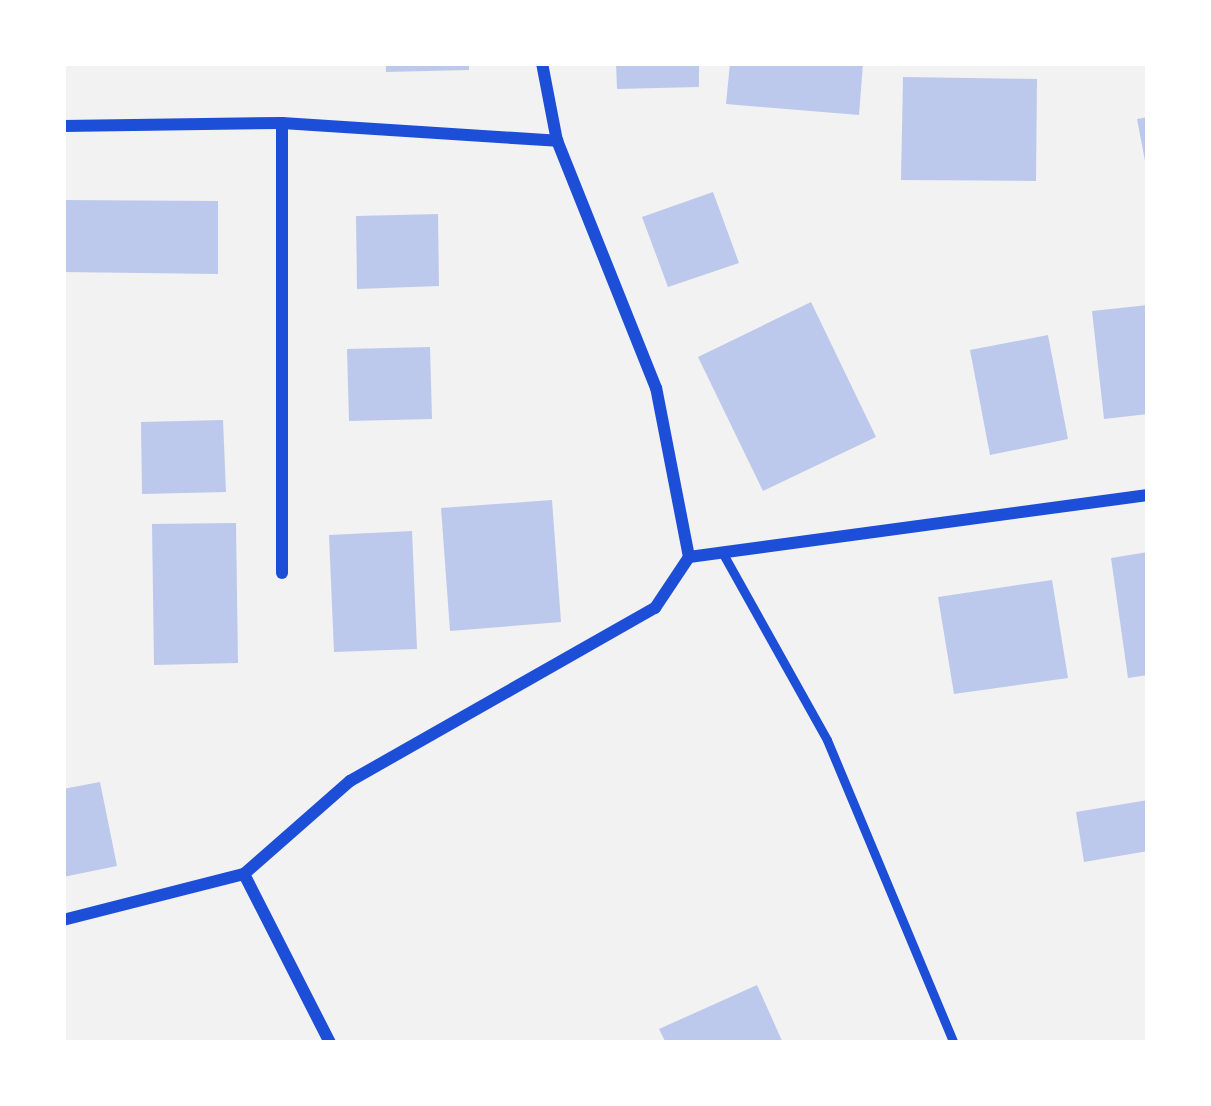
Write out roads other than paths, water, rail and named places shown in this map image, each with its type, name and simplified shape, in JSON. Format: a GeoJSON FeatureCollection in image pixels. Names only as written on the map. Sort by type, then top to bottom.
{"type":"FeatureCollection","features":[{"type":"Feature","properties":{"kind":"street"},"geometry":{"type":"LineString","coordinates":[[63,920],[244,874],[350,781],[655,608],[689,557],[656,388],[557,141],[542,63]]}},
{"type":"Feature","properties":{"kind":"street"},"geometry":{"type":"LineString","coordinates":[[63,126],[281,122],[557,141]]}},
{"type":"Feature","properties":{"kind":"street"},"geometry":{"type":"LineString","coordinates":[[281,122],[281,573]]}},
{"type":"Feature","properties":{"kind":"street"},"geometry":{"type":"LineString","coordinates":[[689,557],[1148,495]]}},
{"type":"Feature","properties":{"kind":"street"},"geometry":{"type":"LineString","coordinates":[[244,874],[330,1043]]}},
{"type":"Feature","properties":{"kind":"lane"},"geometry":{"type":"LineString","coordinates":[[722,552],[827,740],[954,1043]]}}]}
